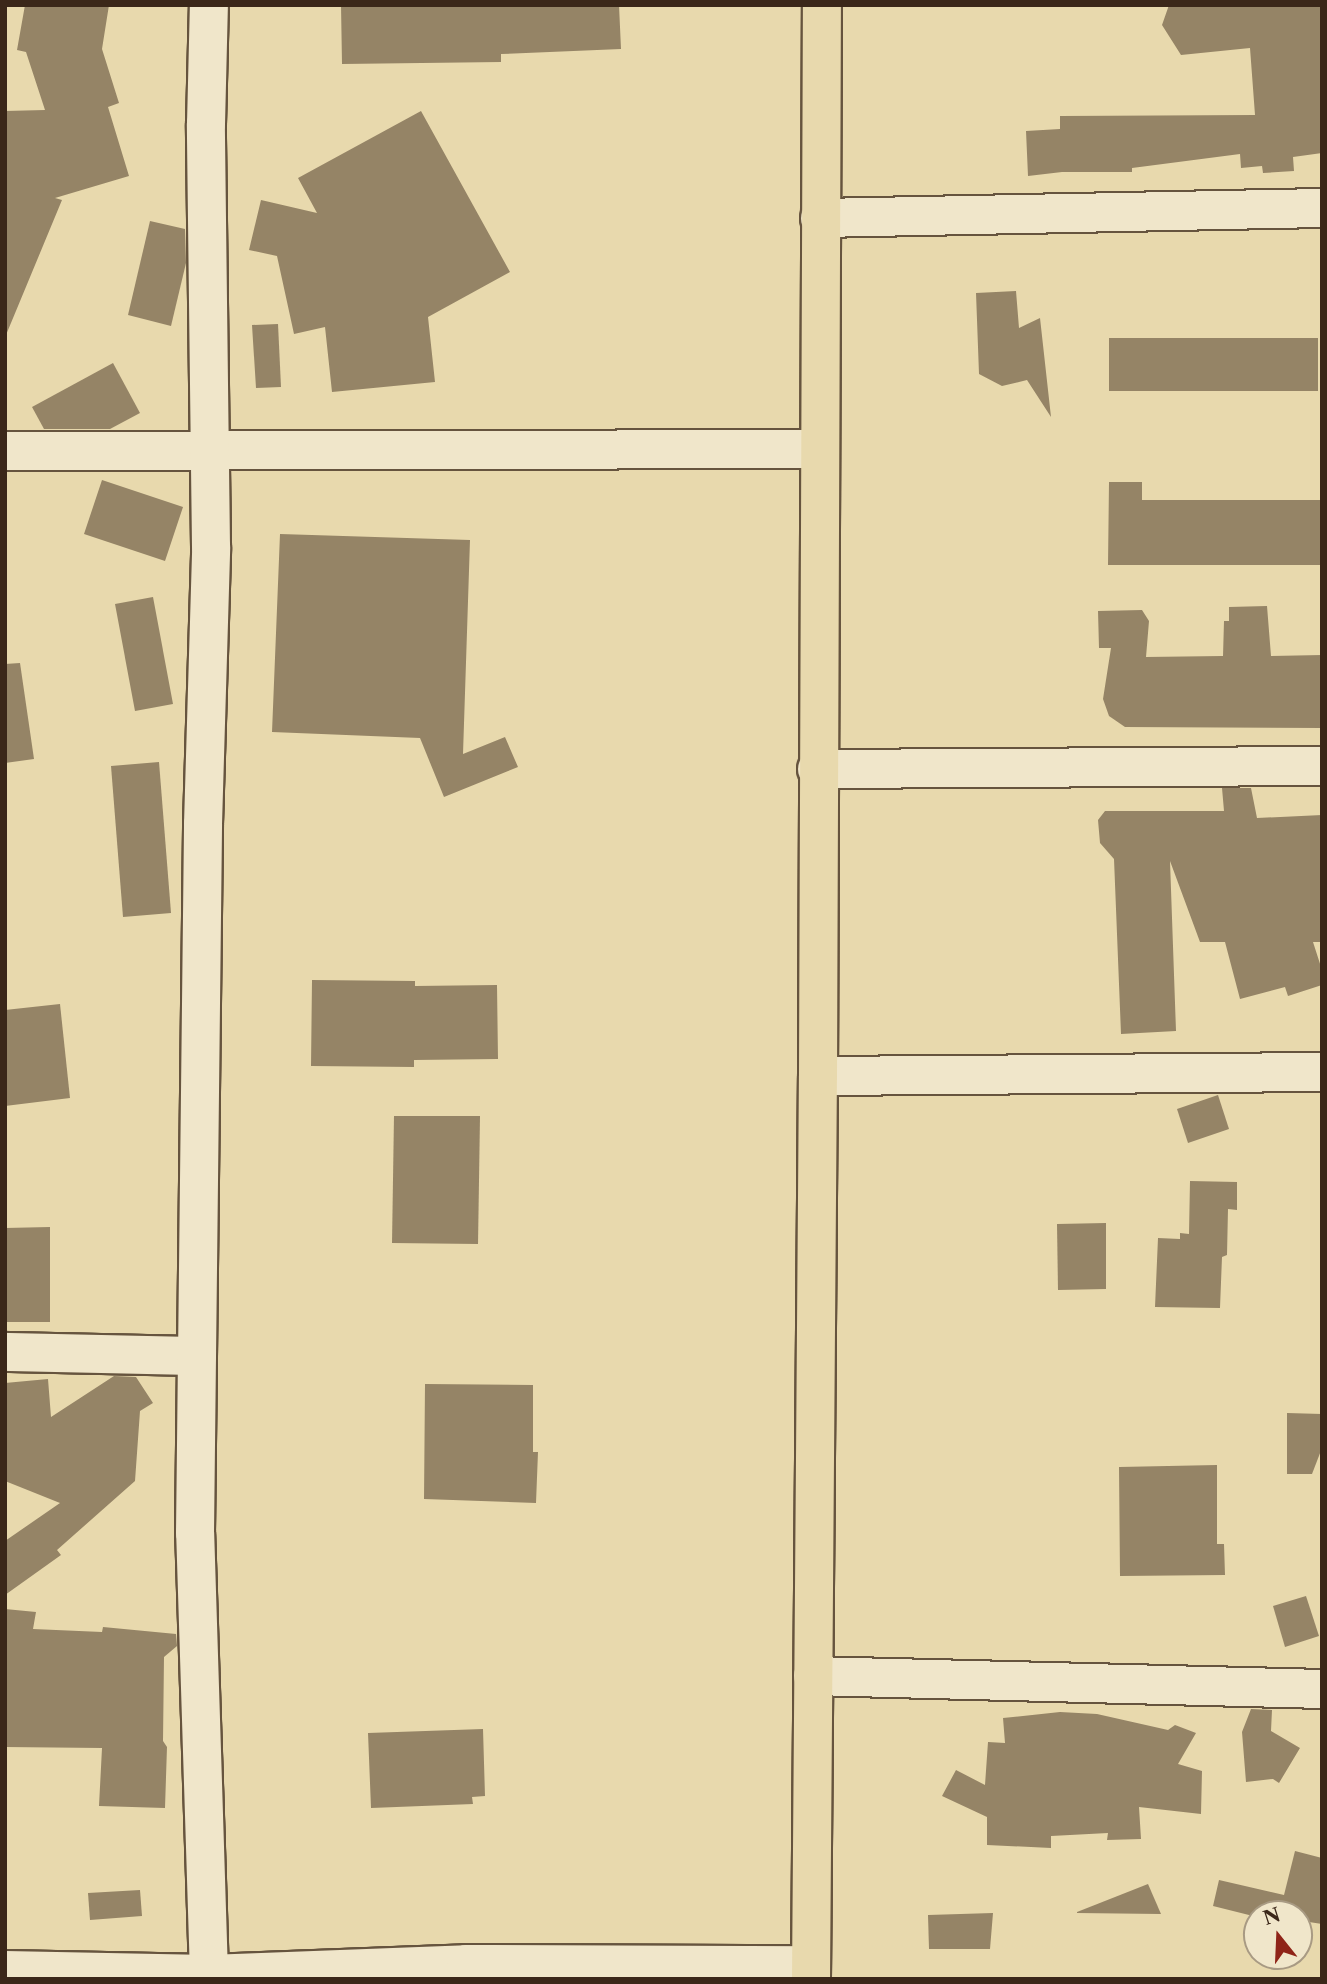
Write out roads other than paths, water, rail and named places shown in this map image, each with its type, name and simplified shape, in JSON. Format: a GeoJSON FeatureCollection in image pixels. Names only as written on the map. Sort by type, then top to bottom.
{"type":"FeatureCollection","features":[{"type":"Feature","properties":{"kind":"highway"},"geometry":{"type":"LineString","coordinates":[[811,1972],[818,1076],[821,5]]}},
{"type":"Feature","properties":{"kind":"street"},"geometry":{"type":"LineString","coordinates":[[209,5],[206,124],[211,547],[203,824],[195,1533],[209,1974]]}},
{"type":"Feature","properties":{"kind":"street"},"geometry":{"type":"LineString","coordinates":[[820,218],[1322,208]]}},
{"type":"Feature","properties":{"kind":"street"},"geometry":{"type":"LineString","coordinates":[[5,451],[819,449]]}},
{"type":"Feature","properties":{"kind":"street"},"geometry":{"type":"LineString","coordinates":[[817,769],[1322,766]]}},
{"type":"Feature","properties":{"kind":"street"},"geometry":{"type":"LineString","coordinates":[[818,1076],[1322,1072]]}},
{"type":"Feature","properties":{"kind":"street"},"geometry":{"type":"LineString","coordinates":[[5,1352],[197,1356]]}},
{"type":"Feature","properties":{"kind":"street"},"geometry":{"type":"LineString","coordinates":[[813,1676],[1322,1689]]}},
{"type":"Feature","properties":{"kind":"street"},"geometry":{"type":"LineString","coordinates":[[5,1970],[209,1974],[466,1964],[811,1972]]}}]}
